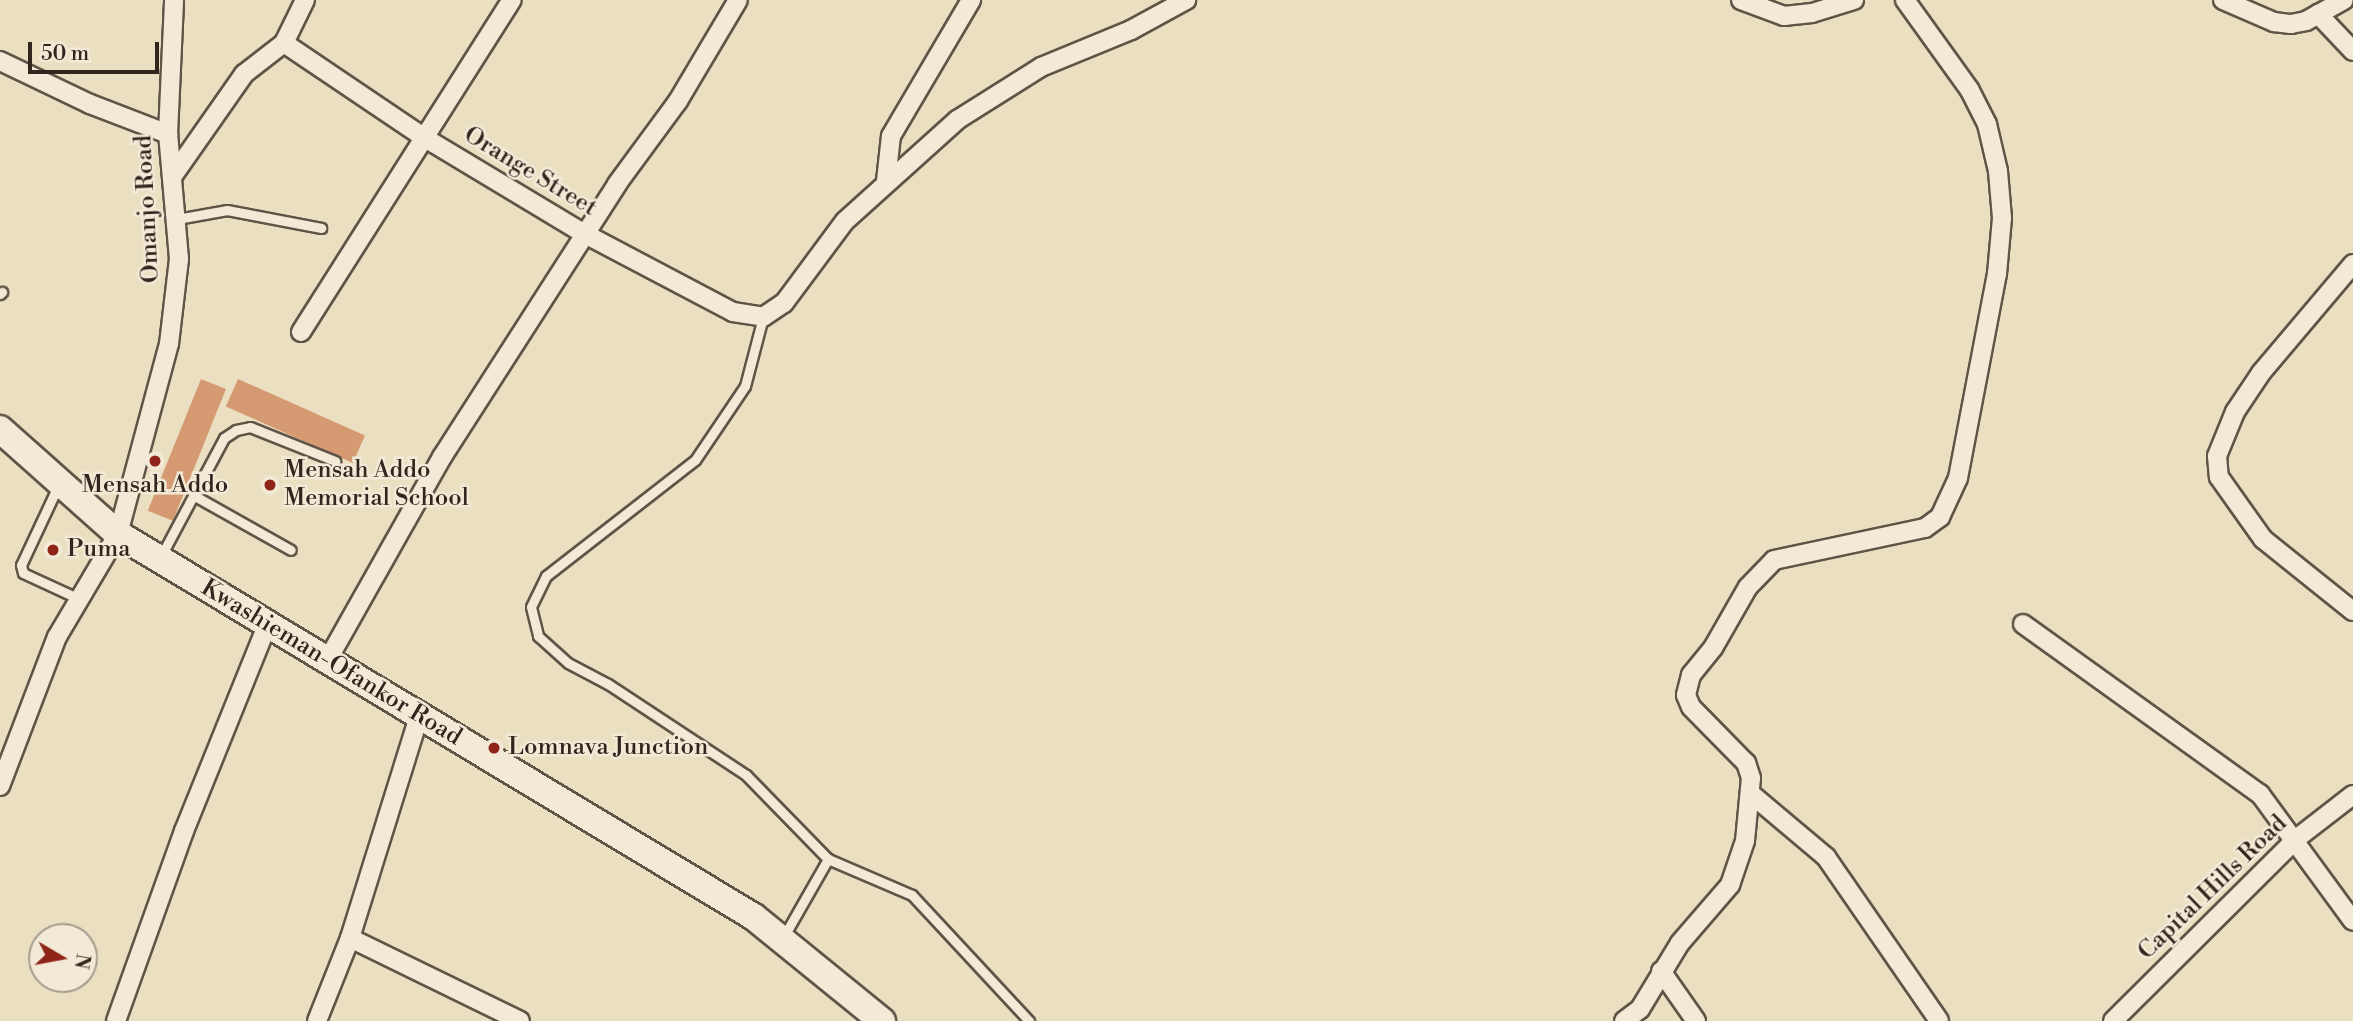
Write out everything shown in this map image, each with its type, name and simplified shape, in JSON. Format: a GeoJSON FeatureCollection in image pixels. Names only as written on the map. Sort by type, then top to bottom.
{"type":"FeatureCollection","features":[{"type":"Feature","properties":{"kind":"main road","name":"Kwashieman-Ofankor Road"},"geometry":{"type":"LineString","coordinates":[[0,429],[118,534],[783,938],[882,1021]]}},
{"type":"Feature","properties":{"kind":"street","name":"Omanjo Road"},"geometry":{"type":"LineString","coordinates":[[0,786],[57,637],[77,598],[118,534],[169,344],[179,259],[168,134],[174,0]]}},
{"type":"Feature","properties":{"kind":"street"},"geometry":{"type":"LineString","coordinates":[[172,177],[244,74],[284,43],[305,0]]}},
{"type":"Feature","properties":{"kind":"street"},"geometry":{"type":"LineString","coordinates":[[301,332],[512,0]]}},
{"type":"Feature","properties":{"kind":"street"},"geometry":{"type":"LineString","coordinates":[[327,661],[442,457],[586,234],[678,100],[738,0]]}},
{"type":"Feature","properties":{"kind":"street"},"geometry":{"type":"LineString","coordinates":[[886,181],[891,136],[971,0]]}},
{"type":"Feature","properties":{"kind":"street"},"geometry":{"type":"LineString","coordinates":[[763,317],[784,303],[825,244],[886,181],[957,120],[1041,66],[1131,30],[1186,0]]}},
{"type":"Feature","properties":{"kind":"street"},"geometry":{"type":"LineString","coordinates":[[1741,0],[1784,16],[1812,13],[1854,0]]}},
{"type":"Feature","properties":{"kind":"street"},"geometry":{"type":"LineString","coordinates":[[1624,1021],[1640,1009],[1661,971],[1730,885],[1745,841],[1751,794],[1746,763],[1688,702],[1691,676],[1713,648],[1748,587],[1774,560],[1925,528],[1951,500],[1961,465],[1997,274],[2002,218],[1998,172],[1987,124],[1969,89],[1905,0]]}},
{"type":"Feature","properties":{"kind":"street"},"geometry":{"type":"LineString","coordinates":[[2223,0],[2274,22],[2306,21],[2344,0]]}},
{"type":"Feature","properties":{"kind":"street"},"geometry":{"type":"LineString","coordinates":[[2318,13],[2353,51]]}},
{"type":"Feature","properties":{"kind":"street","name":"Orange Street"},"geometry":{"type":"LineString","coordinates":[[284,43],[425,138],[586,234],[733,313],[763,317]]}},
{"type":"Feature","properties":{"kind":"street"},"geometry":{"type":"LineString","coordinates":[[0,61],[90,104],[168,134]]}},
{"type":"Feature","properties":{"kind":"street"},"geometry":{"type":"LineString","coordinates":[[2353,264],[2261,373],[2235,412],[2217,456],[2219,477],[2263,539],[2353,611]]}},
{"type":"Feature","properties":{"kind":"street"},"geometry":{"type":"LineString","coordinates":[[2023,624],[2260,794],[2296,839],[2353,921]]}},
{"type":"Feature","properties":{"kind":"street"},"geometry":{"type":"LineString","coordinates":[[116,1021],[184,831],[267,626]]}},
{"type":"Feature","properties":{"kind":"street"},"geometry":{"type":"LineString","coordinates":[[317,1021],[350,937],[419,717]]}},
{"type":"Feature","properties":{"kind":"street"},"geometry":{"type":"LineString","coordinates":[[1751,794],[1826,857],[1939,1021]]}},
{"type":"Feature","properties":{"kind":"street","name":"Capital Hills Road"},"geometry":{"type":"LineString","coordinates":[[2113,1021],[2296,839],[2353,795]]}},
{"type":"Feature","properties":{"kind":"street"},"geometry":{"type":"LineString","coordinates":[[350,937],[520,1021]]}},
{"type":"Feature","properties":{"kind":"street"},"geometry":{"type":"LineString","coordinates":[[1661,971],[1696,1021]]}},
{"type":"Feature","properties":{"kind":"lane"},"geometry":{"type":"LineString","coordinates":[[177,219],[227,210],[321,228]]}},
{"type":"Feature","properties":{"kind":"lane"},"geometry":{"type":"LineString","coordinates":[[763,317],[745,386],[695,460],[546,576],[531,607],[538,636],[568,663],[726,760],[766,793],[828,859],[912,895],[1029,1021]]}},
{"type":"Feature","properties":{"kind":"lane"},"geometry":{"type":"LineString","coordinates":[[159,558],[224,438],[236,430],[250,427],[335,461]]}},
{"type":"Feature","properties":{"kind":"lane"},"geometry":{"type":"LineString","coordinates":[[59,484],[21,565],[23,573],[77,598]]}},
{"type":"Feature","properties":{"kind":"lane"},"geometry":{"type":"LineString","coordinates":[[193,495],[291,550]]}},
{"type":"Feature","properties":{"kind":"lane"},"geometry":{"type":"LineString","coordinates":[[783,938],[828,859]]}},
{"type":"Feature","properties":{"kind":"building"},"geometry":{"type":"Polygon","coordinates":[[[201,379],[226,389],[173,521],[148,511],[201,379]]]}},
{"type":"Feature","properties":{"kind":"building"},"geometry":{"type":"Polygon","coordinates":[[[238,379],[365,436],[353,463],[226,406],[238,379]]]}},
{"type":"Feature","properties":{"kind":"place","name":"Mensah Addo"},"geometry":{"type":"Point","coordinates":[155,461]}},
{"type":"Feature","properties":{"kind":"place","name":"Mensah Addo Memorial School"},"geometry":{"type":"Point","coordinates":[270,485]}},
{"type":"Feature","properties":{"kind":"place","name":"Puma"},"geometry":{"type":"Point","coordinates":[53,550]}},
{"type":"Feature","properties":{"kind":"place","name":"Lomnava Junction"},"geometry":{"type":"Point","coordinates":[494,748]}}]}
